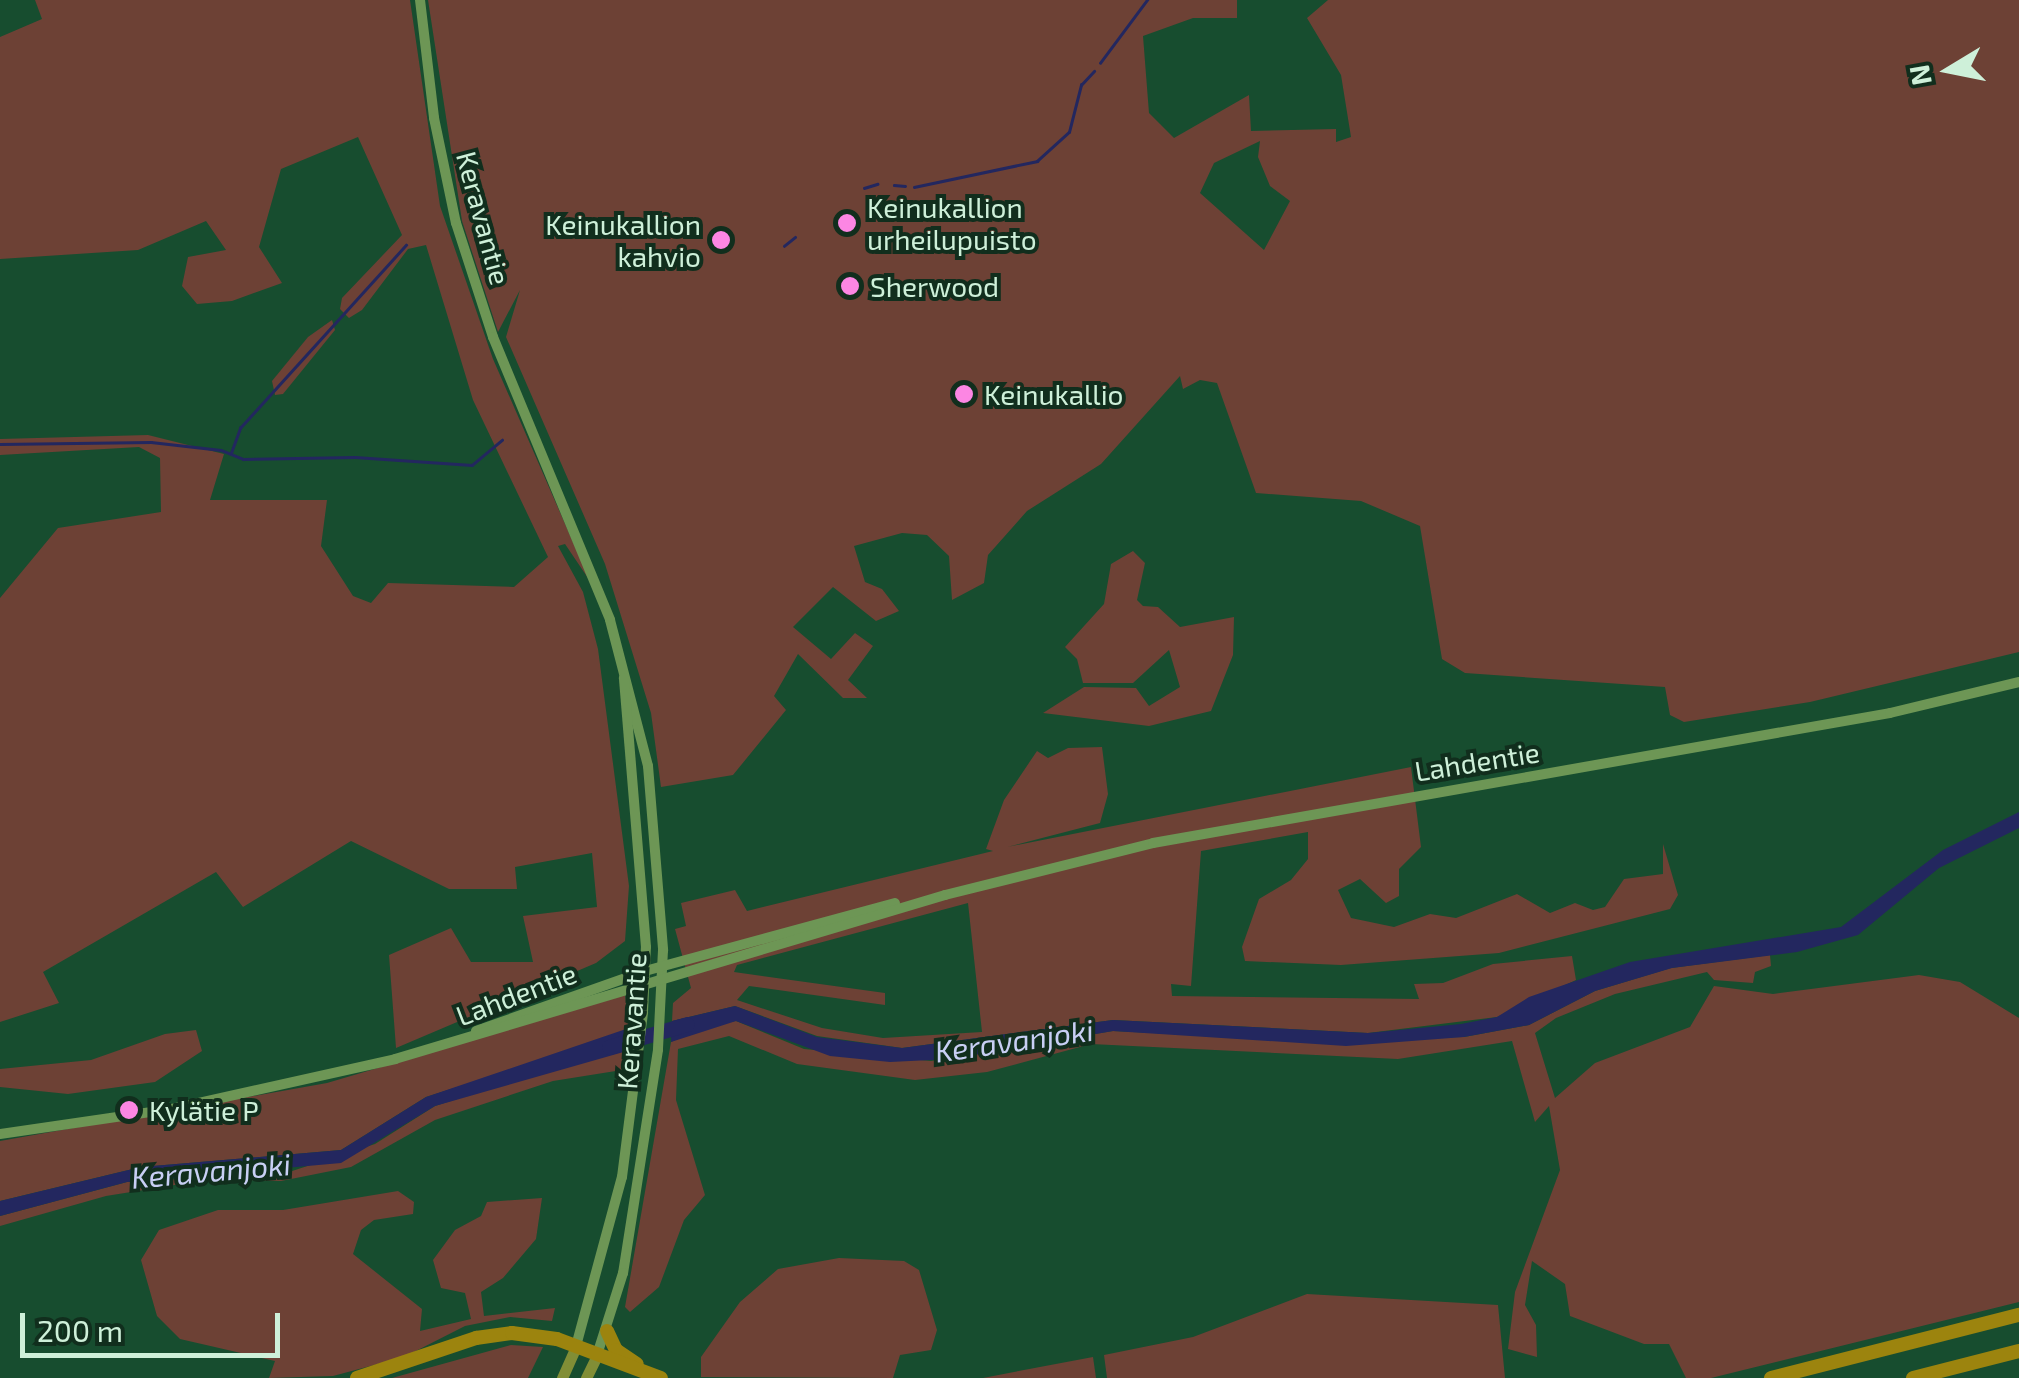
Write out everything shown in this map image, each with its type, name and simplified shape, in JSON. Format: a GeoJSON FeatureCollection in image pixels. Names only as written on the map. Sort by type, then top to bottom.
{"type":"FeatureCollection","features":[{"type":"Feature","properties":{"kind":"highway"},"geometry":{"type":"LineString","coordinates":[[1771,1378],[2019,1315]]}},
{"type":"Feature","properties":{"kind":"highway"},"geometry":{"type":"LineString","coordinates":[[606,1331],[616,1350],[658,1377]]}},
{"type":"Feature","properties":{"kind":"highway"},"geometry":{"type":"LineString","coordinates":[[356,1378],[496,1334],[541,1335],[658,1377]]}},
{"type":"Feature","properties":{"kind":"highway"},"geometry":{"type":"LineString","coordinates":[[1913,1378],[2019,1352]]}},
{"type":"Feature","properties":{"kind":"main road","name":"Keravantie"},"geometry":{"type":"LineString","coordinates":[[420,0],[441,160],[473,279],[622,662],[648,766],[663,967],[658,1050],[622,1273],[606,1331],[586,1378]]}},
{"type":"Feature","properties":{"kind":"main road","name":"Keravantie"},"geometry":{"type":"LineString","coordinates":[[562,1378],[576,1346],[611,1232],[643,1012],[646,971],[622,662]]}},
{"type":"Feature","properties":{"kind":"main road","name":"Lahdentie"},"geometry":{"type":"LineString","coordinates":[[450,1043],[646,971],[1191,836],[1872,716],[2019,682]]}},
{"type":"Feature","properties":{"kind":"main road","name":"Lahdentie"},"geometry":{"type":"LineString","coordinates":[[0,1134],[191,1106],[450,1043],[945,895]]}},
{"type":"Feature","properties":{"kind":"shaded area"},"geometry":{"type":"Polygon","coordinates":[[[35,0],[410,0],[440,206],[493,359],[590,581],[565,544],[558,546],[583,592],[598,649],[629,886],[625,941],[596,963],[396,1048],[389,955],[451,928],[471,962],[533,962],[523,916],[597,907],[592,853],[515,867],[517,889],[449,889],[351,841],[243,907],[216,872],[43,972],[59,1003],[0,1022],[0,598],[58,528],[161,512],[160,458],[139,447],[0,455],[0,439],[148,435],[224,454],[210,500],[327,500],[321,546],[353,596],[371,603],[388,583],[514,587],[548,557],[473,400],[426,245],[408,249],[362,310],[349,318],[340,309],[342,298],[402,235],[358,137],[281,169],[259,247],[282,283],[232,301],[197,304],[182,286],[188,257],[226,250],[206,221],[138,250],[0,259],[0,37],[42,19],[35,0]]]}},
{"type":"Feature","properties":{"kind":"shaded area"},"geometry":{"type":"Polygon","coordinates":[[[428,0],[1237,0],[1237,18],[1193,18],[1143,36],[1149,113],[1174,138],[1249,95],[1251,131],[1336,129],[1336,142],[1351,137],[1341,75],[1307,18],[1328,0],[2019,0],[2019,652],[1810,702],[1684,722],[1670,715],[1665,687],[1465,673],[1442,659],[1420,526],[1361,501],[1256,493],[1217,383],[1200,380],[1183,389],[1180,376],[1101,464],[1027,511],[988,555],[984,583],[952,600],[949,556],[927,535],[902,533],[854,546],[865,582],[882,589],[899,611],[876,621],[833,587],[793,627],[831,659],[855,633],[873,646],[848,680],[867,698],[843,698],[798,654],[774,696],[786,710],[733,775],[661,787],[651,713],[605,564],[506,337],[520,290],[498,332],[462,221],[428,0]],[[1260,141],[1214,163],[1200,193],[1264,250],[1290,201],[1270,186],[1258,157],[1260,141]]]}},
{"type":"Feature","properties":{"kind":"shaded area"},"geometry":{"type":"Polygon","coordinates":[[[332,320],[335,330],[283,394],[275,395],[272,381],[308,337],[332,320]]]}},
{"type":"Feature","properties":{"kind":"shaded area"},"geometry":{"type":"Polygon","coordinates":[[[1133,551],[1145,563],[1137,600],[1143,606],[1158,607],[1180,627],[1234,617],[1233,655],[1211,711],[1149,726],[1043,713],[1084,687],[1136,688],[1149,706],[1180,687],[1169,650],[1133,683],[1083,683],[1077,659],[1065,647],[1104,604],[1111,564],[1133,551]]]}},
{"type":"Feature","properties":{"kind":"shaded area"},"geometry":{"type":"Polygon","coordinates":[[[1102,747],[1108,794],[1100,823],[1007,847],[1411,767],[1421,847],[1399,869],[1399,896],[1386,903],[1360,879],[1338,890],[1351,918],[1394,927],[1430,914],[1456,918],[1517,894],[1550,913],[1575,903],[1593,910],[1605,907],[1624,879],[1663,874],[1663,844],[1678,895],[1670,909],[1499,953],[1341,965],[1245,961],[1242,947],[1259,899],[1291,880],[1308,859],[1308,832],[1201,851],[1191,986],[1171,984],[1172,996],[1419,999],[1414,984],[1443,983],[1493,964],[1572,956],[1576,980],[1497,1017],[1368,1033],[1113,1020],[902,1048],[817,1036],[735,1006],[672,1021],[673,1003],[691,988],[675,929],[686,926],[681,903],[735,890],[747,911],[993,851],[986,849],[1004,800],[1037,751],[1048,758],[1068,748],[1102,747]],[[968,903],[737,965],[734,972],[885,993],[885,1005],[749,986],[737,1000],[822,1028],[883,1038],[982,1032],[968,903]]]}},
{"type":"Feature","properties":{"kind":"shaded area"},"geometry":{"type":"Polygon","coordinates":[[[1770,955],[1771,966],[1755,972],[1753,983],[1714,980],[1707,972],[1615,994],[1556,1018],[1535,1033],[1555,1098],[1595,1063],[1690,1027],[1714,986],[1773,994],[1919,975],[1960,982],[2019,1018],[2019,1302],[1711,1378],[1686,1378],[1669,1344],[1644,1344],[1570,1316],[1565,1284],[1532,1261],[1525,1305],[1536,1325],[1537,1357],[1508,1349],[1515,1292],[1560,1170],[1549,1106],[1535,1122],[1512,1041],[1398,1059],[1091,1044],[987,1072],[915,1080],[797,1064],[729,1036],[678,1049],[676,1100],[705,1195],[684,1220],[659,1287],[630,1312],[625,1307],[671,1042],[707,1026],[736,1021],[804,1049],[931,1061],[1113,1031],[1292,1040],[1464,1037],[1529,1025],[1595,991],[1671,968],[1770,955]]]}},
{"type":"Feature","properties":{"kind":"shaded area"},"geometry":{"type":"Polygon","coordinates":[[[625,995],[629,1028],[614,1037],[426,1097],[341,1150],[141,1167],[0,1201],[0,1141],[327,1083],[625,995]]]}},
{"type":"Feature","properties":{"kind":"shaded area"},"geometry":{"type":"Polygon","coordinates":[[[196,1030],[202,1051],[155,1082],[68,1094],[0,1087],[0,1069],[91,1060],[165,1034],[196,1030]]]}},
{"type":"Feature","properties":{"kind":"shaded area"},"geometry":{"type":"Polygon","coordinates":[[[607,1051],[627,1051],[622,1070],[553,1081],[435,1120],[351,1167],[281,1181],[212,1179],[106,1196],[0,1226],[0,1216],[127,1182],[286,1173],[375,1144],[435,1106],[607,1051]]]}},
{"type":"Feature","properties":{"kind":"shaded area"},"geometry":{"type":"Polygon","coordinates":[[[398,1191],[414,1202],[413,1214],[374,1220],[361,1230],[353,1254],[422,1309],[420,1331],[471,1319],[465,1293],[441,1288],[433,1260],[455,1230],[481,1216],[487,1202],[542,1198],[536,1239],[503,1278],[481,1292],[484,1316],[555,1308],[552,1321],[510,1317],[465,1326],[404,1357],[333,1376],[269,1378],[275,1361],[180,1339],[157,1316],[141,1260],[159,1230],[218,1210],[283,1210],[398,1191]]]}},
{"type":"Feature","properties":{"kind":"shaded area"},"geometry":{"type":"Polygon","coordinates":[[[839,1258],[904,1261],[919,1270],[937,1330],[931,1350],[900,1355],[893,1378],[701,1377],[701,1357],[740,1302],[778,1269],[839,1258]]]}},
{"type":"Feature","properties":{"kind":"shaded area"},"geometry":{"type":"Polygon","coordinates":[[[1307,1294],[1498,1305],[1505,1378],[1107,1378],[1104,1355],[1193,1337],[1307,1294]]]}},
{"type":"Feature","properties":{"kind":"shaded area"},"geometry":{"type":"Polygon","coordinates":[[[511,1345],[543,1347],[528,1378],[392,1378],[511,1345]]]}},
{"type":"Feature","properties":{"kind":"shaded area"},"geometry":{"type":"Polygon","coordinates":[[[1093,1357],[1096,1378],[983,1378],[1014,1372],[1093,1357]]]}},
{"type":"Feature","properties":{"kind":"water"},"geometry":{"type":"Polygon","coordinates":[[[2019,812],[2019,828],[1939,868],[1858,935],[1797,952],[1672,968],[1595,991],[1529,1025],[1464,1037],[1346,1046],[1113,1031],[951,1059],[890,1062],[830,1056],[736,1021],[671,1042],[672,1021],[735,1006],[817,1037],[902,1048],[1113,1020],[1368,1033],[1461,1024],[1497,1017],[1529,997],[1630,962],[1841,927],[1943,850],[2019,812]]]}},
{"type":"Feature","properties":{"kind":"water"},"geometry":{"type":"Polygon","coordinates":[[[629,1028],[627,1051],[435,1106],[341,1163],[127,1182],[0,1216],[0,1201],[141,1167],[341,1150],[426,1097],[629,1028]]]}},
{"type":"Feature","properties":{"kind":"waterway"},"geometry":{"type":"LineString","coordinates":[[1100,63],[1147,0]]}},
{"type":"Feature","properties":{"kind":"waterway"},"geometry":{"type":"LineString","coordinates":[[914,187],[1037,161],[1069,132],[1081,85],[1094,71]]}},
{"type":"Feature","properties":{"kind":"waterway"},"geometry":{"type":"LineString","coordinates":[[864,188],[877,184]]}},
{"type":"Feature","properties":{"kind":"waterway"},"geometry":{"type":"LineString","coordinates":[[894,185],[905,186]]}},
{"type":"Feature","properties":{"kind":"waterway"},"geometry":{"type":"LineString","coordinates":[[784,246],[795,237]]}},
{"type":"Feature","properties":{"kind":"waterway"},"geometry":{"type":"LineString","coordinates":[[231,453],[240,428],[406,245]]}},
{"type":"Feature","properties":{"kind":"waterway"},"geometry":{"type":"LineString","coordinates":[[0,444],[151,442],[221,450],[243,459],[355,457],[472,465],[502,440]]}},
{"type":"Feature","properties":{"kind":"waterway","name":"Keravanjoki"},"geometry":{"type":"LineString","coordinates":[[609,1047],[687,1024]]}},
{"type":"Feature","properties":{"kind":"place","name":"Keinukallion urheilupuisto"},"geometry":{"type":"Point","coordinates":[847,223]}},
{"type":"Feature","properties":{"kind":"place","name":"Keinukallion kahvio"},"geometry":{"type":"Point","coordinates":[721,240]}},
{"type":"Feature","properties":{"kind":"place","name":"Sherwood"},"geometry":{"type":"Point","coordinates":[850,286]}},
{"type":"Feature","properties":{"kind":"place","name":"Keinukallio"},"geometry":{"type":"Point","coordinates":[964,394]}},
{"type":"Feature","properties":{"kind":"place","name":"Kylätie P"},"geometry":{"type":"Point","coordinates":[129,1110]}}]}
